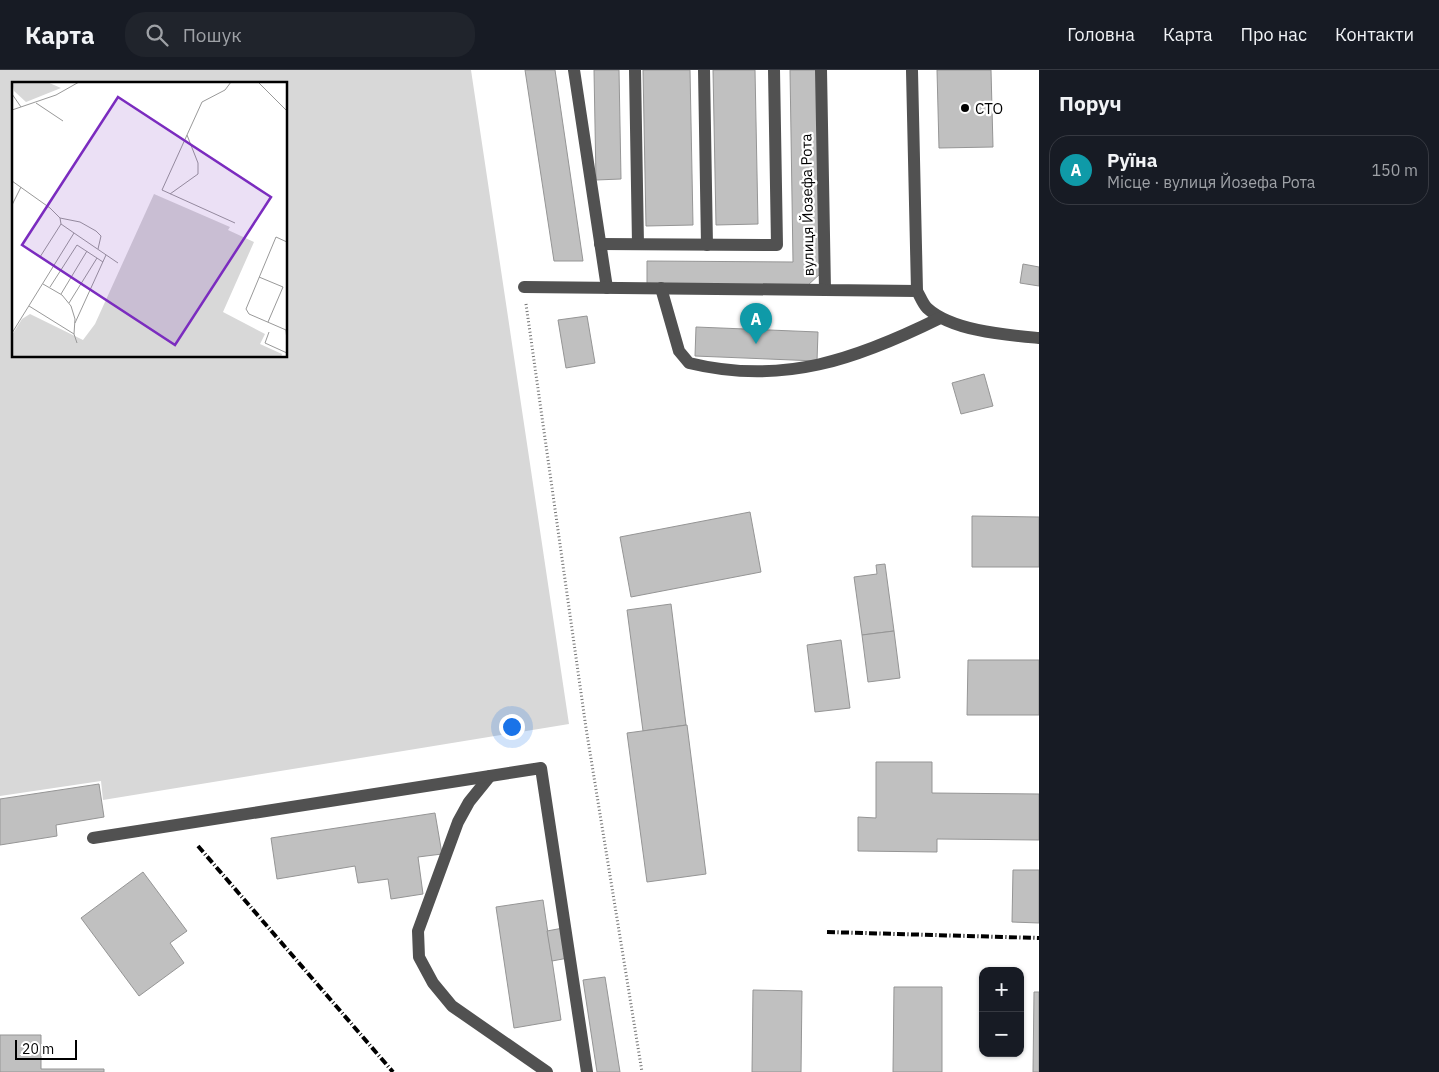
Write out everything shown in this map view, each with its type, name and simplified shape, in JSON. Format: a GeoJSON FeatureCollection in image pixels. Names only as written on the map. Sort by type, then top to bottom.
{"type":"FeatureCollection","features":[{"type":"Feature","properties":{"kind":"street"},"geometry":{"type":"LineString","coordinates":[[574,70],[607,288]]}},
{"type":"Feature","properties":{"kind":"street"},"geometry":{"type":"LineString","coordinates":[[635,70],[638,244]]}},
{"type":"Feature","properties":{"kind":"street"},"geometry":{"type":"LineString","coordinates":[[704,70],[708,245]]}},
{"type":"Feature","properties":{"kind":"street"},"geometry":{"type":"LineString","coordinates":[[600,244],[777,245],[774,70]]}},
{"type":"Feature","properties":{"kind":"street","name":"вулиця Йозефа Рота"},"geometry":{"type":"LineString","coordinates":[[821,70],[825,290],[917,291]]}},
{"type":"Feature","properties":{"kind":"street"},"geometry":{"type":"LineString","coordinates":[[912,71],[917,291],[926,307],[940,318],[970,328],[1039,338]]}},
{"type":"Feature","properties":{"kind":"street"},"geometry":{"type":"LineString","coordinates":[[524,288],[825,290]]}},
{"type":"Feature","properties":{"kind":"street"},"geometry":{"type":"LineString","coordinates":[[661,288],[679,351],[689,363],[727,370],[791,370],[822,364],[862,353],[940,318]]}},
{"type":"Feature","properties":{"kind":"street"},"geometry":{"type":"LineString","coordinates":[[93,838],[541,768],[587,1072]]}},
{"type":"Feature","properties":{"kind":"street"},"geometry":{"type":"LineString","coordinates":[[490,776],[469,802],[458,822],[418,931],[419,957],[433,983],[452,1006],[547,1072]]}},
{"type":"Feature","properties":{"kind":"path"},"geometry":{"type":"LineString","coordinates":[[524,288],[586,728],[642,1072]]}},
{"type":"Feature","properties":{"kind":"shaded area"},"geometry":{"type":"Polygon","coordinates":[[[0,70],[471,70],[569,724],[103,800],[101,781],[0,796],[0,70]]]}},
{"type":"Feature","properties":{"kind":"building"},"geometry":{"type":"Polygon","coordinates":[[[525,70],[555,70],[583,261],[554,261],[525,70]]]}},
{"type":"Feature","properties":{"kind":"building"},"geometry":{"type":"Polygon","coordinates":[[[594,70],[619,70],[621,179],[596,180],[594,70]]]}},
{"type":"Feature","properties":{"kind":"building"},"geometry":{"type":"Polygon","coordinates":[[[643,70],[690,70],[693,225],[646,226],[643,70]]]}},
{"type":"Feature","properties":{"kind":"building"},"geometry":{"type":"Polygon","coordinates":[[[713,70],[755,70],[758,224],[716,225],[713,70]]]}},
{"type":"Feature","properties":{"kind":"building"},"geometry":{"type":"Polygon","coordinates":[[[790,70],[817,70],[821,273],[807,286],[647,284],[647,261],[793,262],[790,70]]]}},
{"type":"Feature","properties":{"kind":"building","name":"СТО"},"geometry":{"type":"Polygon","coordinates":[[[937,70],[991,70],[993,147],[939,148],[937,70]]]}},
{"type":"Feature","properties":{"kind":"building"},"geometry":{"type":"Polygon","coordinates":[[[1023,264],[1039,267],[1039,286],[1020,283],[1023,264]]]}},
{"type":"Feature","properties":{"kind":"building"},"geometry":{"type":"Polygon","coordinates":[[[587,316],[595,363],[566,368],[558,320],[587,316]]]}},
{"type":"Feature","properties":{"kind":"building"},"geometry":{"type":"Polygon","coordinates":[[[696,327],[818,332],[817,361],[695,356],[696,327]]]}},
{"type":"Feature","properties":{"kind":"building"},"geometry":{"type":"Polygon","coordinates":[[[984,374],[993,406],[961,414],[952,383],[984,374]]]}},
{"type":"Feature","properties":{"kind":"building"},"geometry":{"type":"Polygon","coordinates":[[[750,512],[761,572],[631,597],[620,537],[750,512]]]}},
{"type":"Feature","properties":{"kind":"building"},"geometry":{"type":"Polygon","coordinates":[[[972,516],[1039,517],[1039,567],[972,567],[972,516]]]}},
{"type":"Feature","properties":{"kind":"building"},"geometry":{"type":"Polygon","coordinates":[[[885,564],[894,631],[862,635],[854,577],[877,574],[876,565],[885,564]]]}},
{"type":"Feature","properties":{"kind":"building"},"geometry":{"type":"Polygon","coordinates":[[[671,604],[686,725],[643,731],[627,610],[671,604]]]}},
{"type":"Feature","properties":{"kind":"building"},"geometry":{"type":"Polygon","coordinates":[[[894,631],[900,678],[868,682],[862,635],[894,631]]]}},
{"type":"Feature","properties":{"kind":"building"},"geometry":{"type":"Polygon","coordinates":[[[841,640],[850,708],[815,712],[807,645],[841,640]]]}},
{"type":"Feature","properties":{"kind":"building"},"geometry":{"type":"Polygon","coordinates":[[[968,660],[1039,660],[1039,715],[967,715],[968,660]]]}},
{"type":"Feature","properties":{"kind":"building"},"geometry":{"type":"Polygon","coordinates":[[[687,725],[706,874],[647,882],[627,733],[687,725]]]}},
{"type":"Feature","properties":{"kind":"building"},"geometry":{"type":"Polygon","coordinates":[[[876,762],[932,762],[932,793],[1039,794],[1039,840],[937,839],[937,852],[858,851],[858,817],[876,818],[876,762]]]}},
{"type":"Feature","properties":{"kind":"building"},"geometry":{"type":"Polygon","coordinates":[[[99,784],[104,817],[56,825],[57,836],[0,845],[0,799],[99,784]]]}},
{"type":"Feature","properties":{"kind":"building"},"geometry":{"type":"Polygon","coordinates":[[[435,813],[442,854],[418,857],[423,894],[391,899],[388,879],[358,883],[355,866],[277,879],[271,838],[435,813]]]}},
{"type":"Feature","properties":{"kind":"building"},"geometry":{"type":"Polygon","coordinates":[[[1013,870],[1039,870],[1039,923],[1012,922],[1013,870]]]}},
{"type":"Feature","properties":{"kind":"building"},"geometry":{"type":"Polygon","coordinates":[[[143,872],[187,931],[170,943],[184,963],[139,996],[81,918],[143,872]]]}},
{"type":"Feature","properties":{"kind":"building"},"geometry":{"type":"Polygon","coordinates":[[[543,900],[561,1020],[514,1028],[496,907],[543,900]]]}},
{"type":"Feature","properties":{"kind":"building"},"geometry":{"type":"Polygon","coordinates":[[[563,928],[568,958],[552,961],[547,931],[563,928]]]}},
{"type":"Feature","properties":{"kind":"building"},"geometry":{"type":"Polygon","coordinates":[[[605,977],[620,1072],[597,1072],[583,980],[605,977]]]}},
{"type":"Feature","properties":{"kind":"building"},"geometry":{"type":"Polygon","coordinates":[[[894,987],[942,987],[942,1072],[893,1072],[894,987]]]}},
{"type":"Feature","properties":{"kind":"building"},"geometry":{"type":"Polygon","coordinates":[[[753,990],[802,991],[801,1072],[752,1072],[753,990]]]}},
{"type":"Feature","properties":{"kind":"building"},"geometry":{"type":"Polygon","coordinates":[[[1034,992],[1039,992],[1039,1072],[1033,1072],[1034,992]]]}},
{"type":"Feature","properties":{"kind":"building"},"geometry":{"type":"Polygon","coordinates":[[[0,1035],[41,1035],[41,1069],[104,1069],[104,1072],[0,1072],[0,1035]]]}},
{"type":"Feature","properties":{"kind":"railway"},"geometry":{"type":"LineString","coordinates":[[198,846],[393,1072]]}},
{"type":"Feature","properties":{"kind":"railway"},"geometry":{"type":"LineString","coordinates":[[827,932],[1039,938]]}},
{"type":"Feature","properties":{"kind":"place","name":"СТО"},"geometry":{"type":"Point","coordinates":[965,108]}},
{"type":"Feature","properties":{"kind":"place","name":"Руїна"},"geometry":{"type":"Point","coordinates":[756,344]}}]}
